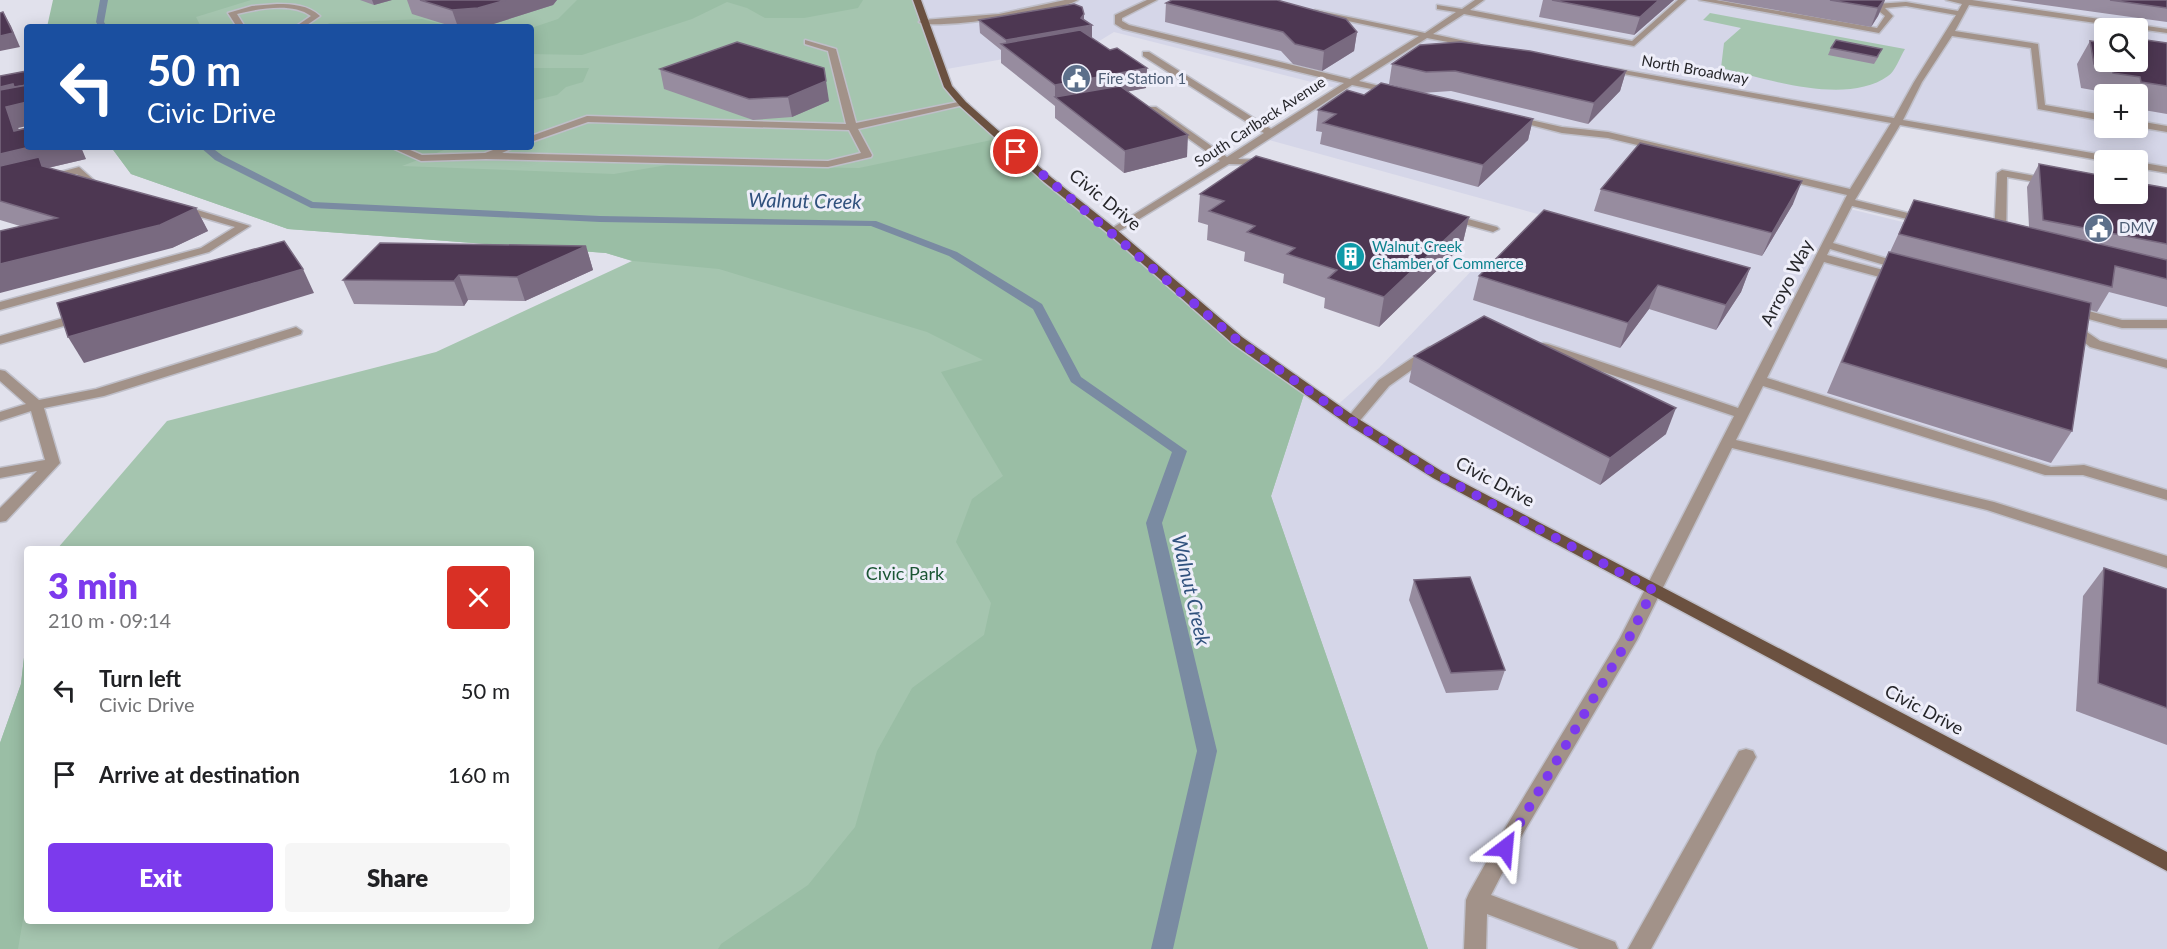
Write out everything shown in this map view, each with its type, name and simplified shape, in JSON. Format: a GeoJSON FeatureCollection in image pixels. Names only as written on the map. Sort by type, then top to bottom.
{"type":"FeatureCollection","features":[{"type":"Feature","properties":{"kind":"main road","name":"Civic Drive"},"geometry":{"type":"LineString","coordinates":[[917,0],[948,87],[963,104],[1048,180],[1113,232],[1237,340],[1352,421],[1438,475],[2167,862]]}},
{"type":"Feature","properties":{"kind":"street"},"geometry":{"type":"LineString","coordinates":[[923,22],[966,21],[1017,15],[1074,0]]}},
{"type":"Feature","properties":{"kind":"street"},"geometry":{"type":"LineString","coordinates":[[1153,0],[1125,13],[1118,18],[1118,22],[1126,27],[1398,93]]}},
{"type":"Feature","properties":{"kind":"street","name":"South Carlback Avenue"},"geometry":{"type":"LineString","coordinates":[[1113,232],[1351,82],[1406,50],[1423,36],[1480,0]]}},
{"type":"Feature","properties":{"kind":"street"},"geometry":{"type":"LineString","coordinates":[[1440,7],[1634,44],[1682,0]]}},
{"type":"Feature","properties":{"kind":"street"},"geometry":{"type":"LineString","coordinates":[[1703,0],[1880,32],[1889,16],[1878,6],[1906,4],[1965,5],[2167,31]]}},
{"type":"Feature","properties":{"kind":"street"},"geometry":{"type":"LineString","coordinates":[[1950,0],[1965,5]]}},
{"type":"Feature","properties":{"kind":"street"},"geometry":{"type":"LineString","coordinates":[[239,24],[232,13],[281,2],[301,5],[312,10],[316,16],[304,24]]}},
{"type":"Feature","properties":{"kind":"street","name":"Arroyo Way"},"geometry":{"type":"LineString","coordinates":[[1477,900],[1514,831],[1628,640],[1850,198],[1889,137],[1918,82],[1965,5]]}},
{"type":"Feature","properties":{"kind":"street"},"geometry":{"type":"LineString","coordinates":[[1310,10],[1483,47]]}},
{"type":"Feature","properties":{"kind":"street"},"geometry":{"type":"LineString","coordinates":[[1527,24],[1535,17]]}},
{"type":"Feature","properties":{"kind":"street"},"geometry":{"type":"LineString","coordinates":[[1950,33],[2036,46],[2041,108],[2094,116]]}},
{"type":"Feature","properties":{"kind":"street"},"geometry":{"type":"LineString","coordinates":[[402,150],[421,158],[486,156],[828,164],[867,155],[852,127],[832,49],[808,42]]}},
{"type":"Feature","properties":{"kind":"street"},"geometry":{"type":"LineString","coordinates":[[1146,54],[1271,132]]}},
{"type":"Feature","properties":{"kind":"street","name":"North Broadway"},"geometry":{"type":"LineString","coordinates":[[1595,68],[2094,156]]}},
{"type":"Feature","properties":{"kind":"street"},"geometry":{"type":"LineString","coordinates":[[534,138],[587,119],[852,127],[963,104]]}},
{"type":"Feature","properties":{"kind":"street"},"geometry":{"type":"LineString","coordinates":[[1153,109],[1226,161],[1276,166]]}},
{"type":"Feature","properties":{"kind":"street"},"geometry":{"type":"LineString","coordinates":[[1503,117],[1562,130],[1608,135],[1850,198],[1936,223]]}},
{"type":"Feature","properties":{"kind":"street"},"geometry":{"type":"LineString","coordinates":[[2148,126],[2167,129]]}},
{"type":"Feature","properties":{"kind":"street"},"geometry":{"type":"LineString","coordinates":[[486,156],[502,150]]}},
{"type":"Feature","properties":{"kind":"street"},"geometry":{"type":"LineString","coordinates":[[2148,167],[2167,170]]}},
{"type":"Feature","properties":{"kind":"street"},"geometry":{"type":"LineString","coordinates":[[34,180],[79,170],[92,184],[113,190]]}},
{"type":"Feature","properties":{"kind":"street"},"geometry":{"type":"LineString","coordinates":[[2000,238],[2002,172],[2059,184]]}},
{"type":"Feature","properties":{"kind":"street"},"geometry":{"type":"LineString","coordinates":[[0,306],[205,250],[244,226],[168,205]]}},
{"type":"Feature","properties":{"kind":"street"},"geometry":{"type":"LineString","coordinates":[[1436,213],[1493,229]]}},
{"type":"Feature","properties":{"kind":"street"},"geometry":{"type":"LineString","coordinates":[[1824,251],[1917,276]]}},
{"type":"Feature","properties":{"kind":"street"},"geometry":{"type":"LineString","coordinates":[[2055,306],[2122,324],[2167,324]]}},
{"type":"Feature","properties":{"kind":"street"},"geometry":{"type":"LineString","coordinates":[[0,340],[93,313]]}},
{"type":"Feature","properties":{"kind":"street"},"geometry":{"type":"LineString","coordinates":[[2062,323],[2073,326],[2094,344],[2167,364]]}},
{"type":"Feature","properties":{"kind":"street"},"geometry":{"type":"LineString","coordinates":[[0,417],[36,405],[99,393],[296,331]]}},
{"type":"Feature","properties":{"kind":"street"},"geometry":{"type":"LineString","coordinates":[[1352,421],[1384,383],[1440,343]]}},
{"type":"Feature","properties":{"kind":"street"},"geometry":{"type":"LineString","coordinates":[[1532,343],[1742,414]]}},
{"type":"Feature","properties":{"kind":"street"},"geometry":{"type":"LineString","coordinates":[[0,374],[36,405],[53,463]]}},
{"type":"Feature","properties":{"kind":"street"},"geometry":{"type":"LineString","coordinates":[[1759,380],[2050,472],[2084,470],[2167,495]]}},
{"type":"Feature","properties":{"kind":"street"},"geometry":{"type":"LineString","coordinates":[[1728,442],[1786,459],[1987,505],[2066,528],[2167,562]]}},
{"type":"Feature","properties":{"kind":"street"},"geometry":{"type":"LineString","coordinates":[[0,473],[53,463]]}},
{"type":"Feature","properties":{"kind":"street"},"geometry":{"type":"LineString","coordinates":[[0,518],[53,463]]}},
{"type":"Feature","properties":{"kind":"street"},"geometry":{"type":"LineString","coordinates":[[1639,949],[1746,757]]}},
{"type":"Feature","properties":{"kind":"street"},"geometry":{"type":"LineString","coordinates":[[1475,949],[1477,900],[1607,949]]}},
{"type":"Feature","properties":{"kind":"shaded area"},"geometry":{"type":"Polygon","coordinates":[[[917,0],[2167,0],[2167,170],[2148,167],[2148,150],[2094,150],[2094,156],[1897,121],[1846,208],[2167,288],[2167,949],[1428,949],[1271,496],[1306,388],[1334,408],[1379,368],[1477,265],[1500,272],[1552,218],[1262,138],[1339,89],[1114,32],[1096,43],[941,70],[917,0]]]}},
{"type":"Feature","properties":{"kind":"green space"},"geometry":{"type":"Polygon","coordinates":[[[53,0],[251,0],[196,17],[200,24],[48,24],[53,0]]]}},
{"type":"Feature","properties":{"kind":"green space","name":"Civic Park"},"geometry":{"type":"Polygon","coordinates":[[[78,0],[917,0],[948,87],[1237,340],[1306,388],[1271,496],[1428,949],[0,949],[0,743],[21,684],[24,658],[24,924],[534,924],[534,546],[60,546],[167,421],[436,352],[632,261],[606,253],[288,229],[131,174],[113,150],[534,150],[534,24],[50,24],[78,0]]]}},
{"type":"Feature","properties":{"kind":"green space"},"geometry":{"type":"Polygon","coordinates":[[[577,0],[863,0],[858,8],[804,18],[765,18],[747,8],[727,2],[692,19],[582,55],[534,54],[534,27],[558,19],[577,0]]]}},
{"type":"Feature","properties":{"kind":"green space"},"geometry":{"type":"Polygon","coordinates":[[[1710,13],[1905,49],[1891,74],[1871,85],[1829,90],[1783,83],[1721,68],[1724,43],[1741,28],[1703,20],[1710,13]]]}},
{"type":"Feature","properties":{"kind":"green space"},"geometry":{"type":"Polygon","coordinates":[[[422,19],[441,24],[328,24],[422,19]]]}},
{"type":"Feature","properties":{"kind":"green space"},"geometry":{"type":"Polygon","coordinates":[[[534,68],[589,68],[583,82],[566,87],[557,95],[534,100],[534,68]]]}},
{"type":"Feature","properties":{"kind":"green space"},"geometry":{"type":"Polygon","coordinates":[[[1001,138],[1237,340],[1306,388],[1271,496],[1428,949],[718,949],[721,944],[808,885],[855,827],[877,751],[912,688],[984,635],[991,603],[956,542],[972,499],[1003,476],[941,372],[983,360],[927,332],[719,269],[633,261],[606,253],[288,229],[131,174],[113,150],[444,150],[402,166],[614,174],[667,165],[859,168],[1001,138]]]}},
{"type":"Feature","properties":{"kind":"green space"},"geometry":{"type":"Polygon","coordinates":[[[24,658],[24,914],[18,949],[0,949],[0,743],[21,684],[24,658]]]}},
{"type":"Feature","properties":{"kind":"building"},"geometry":{"type":"Polygon","coordinates":[[[420,0],[506,0],[478,8],[452,10],[420,0]]]}},
{"type":"Feature","properties":{"kind":"building"},"geometry":{"type":"Polygon","coordinates":[[[1172,0],[1277,0],[1346,19],[1357,32],[1324,51],[1295,44],[1283,32],[1166,3],[1172,0]]]}},
{"type":"Feature","properties":{"kind":"building"},"geometry":{"type":"Polygon","coordinates":[[[1552,0],[1659,0],[1640,17],[1552,0]]]}},
{"type":"Feature","properties":{"kind":"building"},"geometry":{"type":"Polygon","coordinates":[[[1830,0],[1884,0],[1878,8],[1830,0]]]}},
{"type":"Feature","properties":{"kind":"building"},"geometry":{"type":"Polygon","coordinates":[[[2110,0],[2167,0],[2167,8],[2110,0]]]}},
{"type":"Feature","properties":{"kind":"building"},"geometry":{"type":"Polygon","coordinates":[[[1074,4],[1082,7],[1084,14],[1081,18],[1092,25],[1006,40],[979,20],[1074,4]]]}},
{"type":"Feature","properties":{"kind":"building"},"geometry":{"type":"Polygon","coordinates":[[[3,12],[13,33],[0,36],[0,13],[3,12]]]}},
{"type":"Feature","properties":{"kind":"building"},"geometry":{"type":"Polygon","coordinates":[[[1080,30],[1110,50],[1117,48],[1147,68],[1055,85],[1001,44],[1080,30]]]}},
{"type":"Feature","properties":{"kind":"building"},"geometry":{"type":"Polygon","coordinates":[[[1836,40],[1882,49],[1877,57],[1831,48],[1836,40]]]}},
{"type":"Feature","properties":{"kind":"building"},"geometry":{"type":"Polygon","coordinates":[[[2148,40],[2167,43],[2167,86],[2141,82],[2140,77],[2113,73],[2148,72],[2148,40]]]}},
{"type":"Feature","properties":{"kind":"building"},"geometry":{"type":"Polygon","coordinates":[[[2090,41],[2094,42],[2094,64],[2090,41]]]}},
{"type":"Feature","properties":{"kind":"building"},"geometry":{"type":"Polygon","coordinates":[[[737,42],[824,68],[826,81],[788,97],[749,99],[660,69],[737,42]]]}},
{"type":"Feature","properties":{"kind":"building"},"geometry":{"type":"Polygon","coordinates":[[[1460,42],[1530,51],[1626,71],[1594,103],[1455,71],[1426,72],[1392,64],[1420,45],[1460,42]]]}},
{"type":"Feature","properties":{"kind":"building"},"geometry":{"type":"Polygon","coordinates":[[[24,72],[24,85],[14,87],[13,84],[0,87],[0,76],[24,72]]]}},
{"type":"Feature","properties":{"kind":"building"},"geometry":{"type":"Polygon","coordinates":[[[1381,83],[1533,119],[1483,165],[1323,123],[1336,114],[1318,110],[1347,90],[1364,95],[1381,83]]]}},
{"type":"Feature","properties":{"kind":"building"},"geometry":{"type":"Polygon","coordinates":[[[24,86],[24,103],[6,107],[14,131],[24,129],[24,148],[0,154],[0,90],[24,86]]]}},
{"type":"Feature","properties":{"kind":"building"},"geometry":{"type":"Polygon","coordinates":[[[1120,86],[1188,135],[1125,151],[1055,97],[1120,86]]]}},
{"type":"Feature","properties":{"kind":"building"},"geometry":{"type":"Polygon","coordinates":[[[1640,143],[1802,181],[1772,233],[1601,189],[1640,143]]]}},
{"type":"Feature","properties":{"kind":"building","name":"Walnut Creek Chamber of Commerce"},"geometry":{"type":"Polygon","coordinates":[[[1256,156],[1469,217],[1384,297],[1328,278],[1337,270],[1287,254],[1295,248],[1247,232],[1255,226],[1209,211],[1224,201],[1200,194],[1256,156]]]}},
{"type":"Feature","properties":{"kind":"building"},"geometry":{"type":"Polygon","coordinates":[[[39,157],[42,166],[196,208],[160,225],[0,264],[0,231],[57,218],[0,201],[0,166],[39,157]]]}},
{"type":"Feature","properties":{"kind":"building"},"geometry":{"type":"Polygon","coordinates":[[[2039,164],[2094,174],[2094,204],[2148,204],[2148,185],[2167,188],[2167,244],[2043,220],[2039,164]]]}},
{"type":"Feature","properties":{"kind":"building"},"geometry":{"type":"Polygon","coordinates":[[[1914,200],[2167,260],[2167,279],[2115,266],[2112,287],[1899,234],[1914,200]]]}},
{"type":"Feature","properties":{"kind":"building"},"geometry":{"type":"Polygon","coordinates":[[[1544,210],[1750,268],[1726,305],[1658,285],[1628,323],[1479,276],[1544,210]]]}},
{"type":"Feature","properties":{"kind":"building"},"geometry":{"type":"Polygon","coordinates":[[[284,241],[303,269],[68,337],[57,303],[284,241]]]}},
{"type":"Feature","properties":{"kind":"building"},"geometry":{"type":"Polygon","coordinates":[[[380,243],[586,246],[517,277],[459,275],[454,281],[343,280],[380,243]]]}},
{"type":"Feature","properties":{"kind":"building"},"geometry":{"type":"Polygon","coordinates":[[[1889,252],[2091,303],[2072,431],[1842,362],[1889,252]]]}},
{"type":"Feature","properties":{"kind":"building"},"geometry":{"type":"Polygon","coordinates":[[[1484,316],[1676,408],[1610,458],[1414,356],[1484,316]]]}},
{"type":"Feature","properties":{"kind":"building"},"geometry":{"type":"Polygon","coordinates":[[[2104,568],[2167,589],[2167,708],[2098,683],[2104,568]]]}},
{"type":"Feature","properties":{"kind":"building"},"geometry":{"type":"Polygon","coordinates":[[[1470,577],[1505,670],[1451,673],[1414,580],[1470,577]]]}},
{"type":"Feature","properties":{"kind":"waterway","name":"Walnut Creek"},"geometry":{"type":"LineString","coordinates":[[101,24],[104,0]]}},
{"type":"Feature","properties":{"kind":"waterway","name":"Walnut Creek"},"geometry":{"type":"LineString","coordinates":[[209,150],[219,158],[311,205],[600,219],[872,223],[953,254],[1038,307],[1076,379],[1180,451],[1154,523],[1207,751],[1162,949]]}},
{"type":"Feature","properties":{"kind":"place","name":"Fire Station 1"},"geometry":{"type":"Point","coordinates":[1077,79]}},
{"type":"Feature","properties":{"kind":"place","name":"DMV"},"geometry":{"type":"Point","coordinates":[2098,228]}},
{"type":"Feature","properties":{"kind":"place","name":"Walnut Creek Chamber of Commerce"},"geometry":{"type":"Point","coordinates":[1351,256]}},
{"type":"Feature","properties":{"kind":"route"},"geometry":{"type":"LineString","coordinates":[[1016,152],[1113,232],[1237,340],[1352,421],[1438,475],[1653,590],[1628,640],[1505,848]]}}]}
